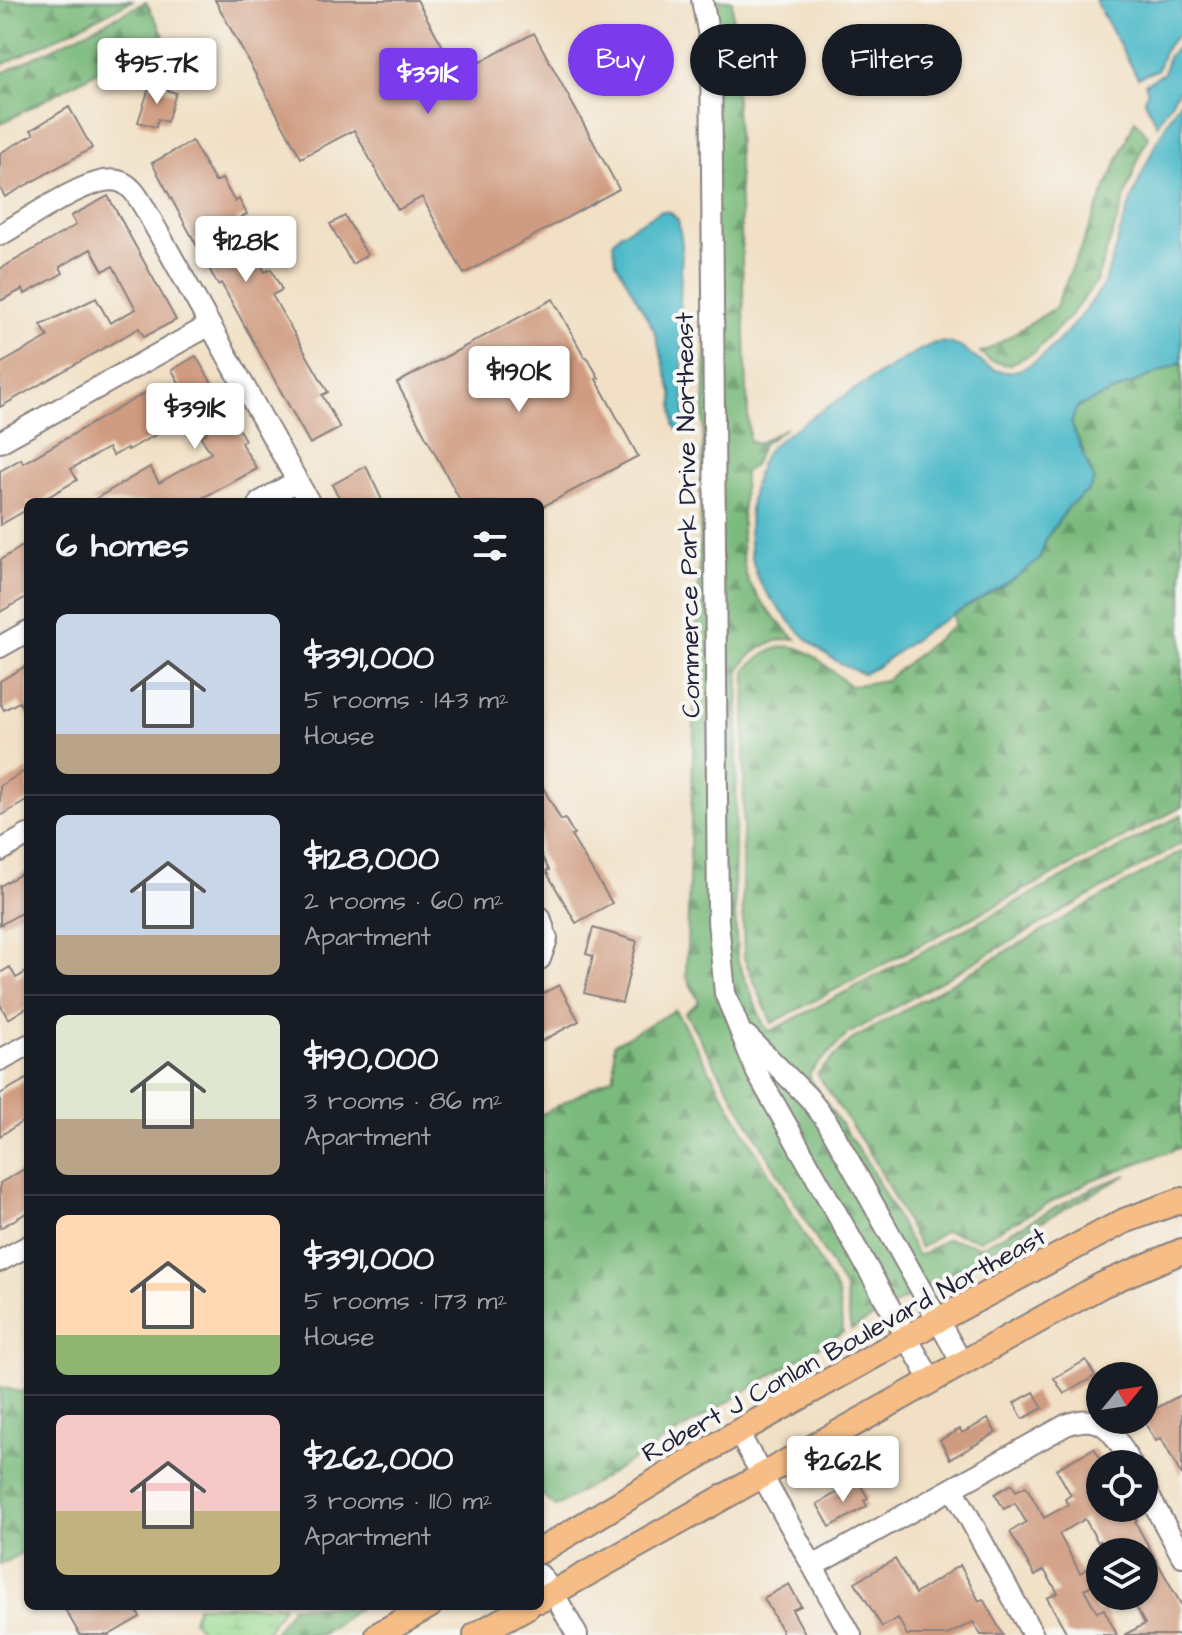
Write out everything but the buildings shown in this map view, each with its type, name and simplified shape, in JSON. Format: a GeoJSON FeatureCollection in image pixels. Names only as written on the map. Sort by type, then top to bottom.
{"type":"FeatureCollection","features":[{"type":"Feature","properties":{"kind":"main road","name":"Robert J Conlan Boulevard Northeast"},"geometry":{"type":"LineString","coordinates":[[544,1549],[738,1432],[938,1320],[1124,1221],[1182,1200]]}},
{"type":"Feature","properties":{"kind":"main road"},"geometry":{"type":"LineString","coordinates":[[544,1589],[761,1474],[1102,1285],[1182,1251]]}},
{"type":"Feature","properties":{"kind":"main road"},"geometry":{"type":"LineString","coordinates":[[378,1635],[422,1610]]}},
{"type":"Feature","properties":{"kind":"main road"},"geometry":{"type":"LineString","coordinates":[[476,1635],[521,1610]]}},
{"type":"Feature","properties":{"kind":"street","name":"Commerce Park Drive Northeast"},"geometry":{"type":"LineString","coordinates":[[702,0],[711,46],[718,921],[725,993],[757,1073],[931,1380]]}},
{"type":"Feature","properties":{"kind":"street"},"geometry":{"type":"LineString","coordinates":[[0,235],[87,186],[119,181],[137,195],[307,498]]}},
{"type":"Feature","properties":{"kind":"street"},"geometry":{"type":"LineString","coordinates":[[0,442],[210,325]]}},
{"type":"Feature","properties":{"kind":"street"},"geometry":{"type":"LineString","coordinates":[[267,498],[297,481]]}},
{"type":"Feature","properties":{"kind":"street"},"geometry":{"type":"LineString","coordinates":[[0,647],[24,633]]}},
{"type":"Feature","properties":{"kind":"street"},"geometry":{"type":"LineString","coordinates":[[0,851],[24,837]]}},
{"type":"Feature","properties":{"kind":"street","name":"Commerce Park Drive Northeast"},"geometry":{"type":"LineString","coordinates":[[739,1027],[808,1097],[828,1123],[962,1363]]}},
{"type":"Feature","properties":{"kind":"street"},"geometry":{"type":"LineString","coordinates":[[0,1060],[24,1047]]}},
{"type":"Feature","properties":{"kind":"street"},"geometry":{"type":"LineString","coordinates":[[820,1182],[851,1161]]}},
{"type":"Feature","properties":{"kind":"street"},"geometry":{"type":"LineString","coordinates":[[0,1261],[24,1248]]}},
{"type":"Feature","properties":{"kind":"street"},"geometry":{"type":"LineString","coordinates":[[813,1566],[1079,1420],[1090,1419],[1108,1428],[1123,1450]]}},
{"type":"Feature","properties":{"kind":"street"},"geometry":{"type":"LineString","coordinates":[[738,1432],[851,1635]]}},
{"type":"Feature","properties":{"kind":"street"},"geometry":{"type":"LineString","coordinates":[[953,1488],[1033,1635]]}},
{"type":"Feature","properties":{"kind":"street"},"geometry":{"type":"LineString","coordinates":[[1158,1512],[1182,1556]]}},
{"type":"Feature","properties":{"kind":"street"},"geometry":{"type":"LineString","coordinates":[[544,1589],[577,1635]]}},
{"type":"Feature","properties":{"kind":"green space"},"geometry":{"type":"Polygon","coordinates":[[[0,0],[133,0],[0,66],[0,0]]]}},
{"type":"Feature","properties":{"kind":"green space"},"geometry":{"type":"Polygon","coordinates":[[[707,0],[732,0],[733,24],[709,24],[707,0]]]}},
{"type":"Feature","properties":{"kind":"green space"},"geometry":{"type":"Polygon","coordinates":[[[146,2],[164,35],[0,124],[0,74],[146,2]]]}},
{"type":"Feature","properties":{"kind":"green space"},"geometry":{"type":"Polygon","coordinates":[[[736,96],[749,441],[757,444],[786,428],[763,444],[752,467],[744,472],[742,512],[743,556],[748,580],[769,611],[796,639],[762,647],[749,657],[739,671],[734,885],[737,959],[764,1026],[770,1031],[775,1029],[1182,815],[1182,843],[847,1035],[810,1072],[810,1079],[869,1165],[917,1255],[924,1254],[946,1239],[983,1246],[1095,1187],[1127,1175],[851,1330],[845,1289],[685,1013],[699,1002],[686,975],[714,97],[736,96]]]}},
{"type":"Feature","properties":{"kind":"green space"},"geometry":{"type":"Polygon","coordinates":[[[1135,120],[1149,137],[1141,151],[1096,282],[1069,317],[1034,353],[1008,365],[990,361],[980,352],[1055,308],[1135,120]]]}},
{"type":"Feature","properties":{"kind":"green space"},"geometry":{"type":"Polygon","coordinates":[[[1182,362],[1182,807],[772,1023],[744,958],[742,885],[746,670],[762,656],[788,646],[812,655],[850,686],[886,680],[953,626],[954,614],[1039,560],[1047,538],[1069,506],[1088,491],[1084,453],[1071,423],[1077,407],[1182,362]]]}},
{"type":"Feature","properties":{"kind":"green space"},"geometry":{"type":"Polygon","coordinates":[[[1182,851],[1182,1147],[1092,1180],[980,1240],[945,1231],[920,1248],[875,1161],[817,1074],[850,1041],[1182,851]]]}},
{"type":"Feature","properties":{"kind":"green space"},"geometry":{"type":"Polygon","coordinates":[[[675,1010],[838,1294],[843,1332],[555,1507],[544,1497],[544,1113],[614,1076],[614,1044],[675,1010]]]}},
{"type":"Feature","properties":{"kind":"green space"},"geometry":{"type":"Polygon","coordinates":[[[0,1387],[24,1390],[24,1551],[0,1565],[0,1387]]]}},
{"type":"Feature","properties":{"kind":"green space"},"geometry":{"type":"Polygon","coordinates":[[[196,1610],[281,1610],[265,1635],[205,1635],[193,1621],[196,1610]]]}},
{"type":"Feature","properties":{"kind":"green space"},"geometry":{"type":"Polygon","coordinates":[[[289,1610],[356,1610],[320,1635],[273,1635],[289,1610]]]}},
{"type":"Feature","properties":{"kind":"water"},"geometry":{"type":"Polygon","coordinates":[[[1095,0],[1182,0],[1182,33],[1168,45],[1157,70],[1138,78],[1095,0]]]}},
{"type":"Feature","properties":{"kind":"water"},"geometry":{"type":"Polygon","coordinates":[[[1182,42],[1182,89],[1157,125],[1144,99],[1148,91],[1145,84],[1164,73],[1168,57],[1182,42]]]}},
{"type":"Feature","properties":{"kind":"water"},"geometry":{"type":"Polygon","coordinates":[[[1182,98],[1182,362],[1077,407],[1071,423],[1094,481],[1088,491],[1069,506],[1047,537],[1039,560],[863,674],[833,659],[785,616],[764,589],[752,559],[751,500],[768,450],[849,393],[936,343],[950,343],[962,348],[982,363],[1005,372],[1020,369],[1039,359],[1064,335],[1102,286],[1140,178],[1163,129],[1182,98]]]}},
{"type":"Feature","properties":{"kind":"water"},"geometry":{"type":"Polygon","coordinates":[[[661,211],[670,212],[678,220],[682,243],[680,307],[684,318],[689,321],[682,352],[685,419],[682,429],[677,430],[673,396],[654,330],[616,262],[613,242],[621,233],[661,211]]]}}]}
